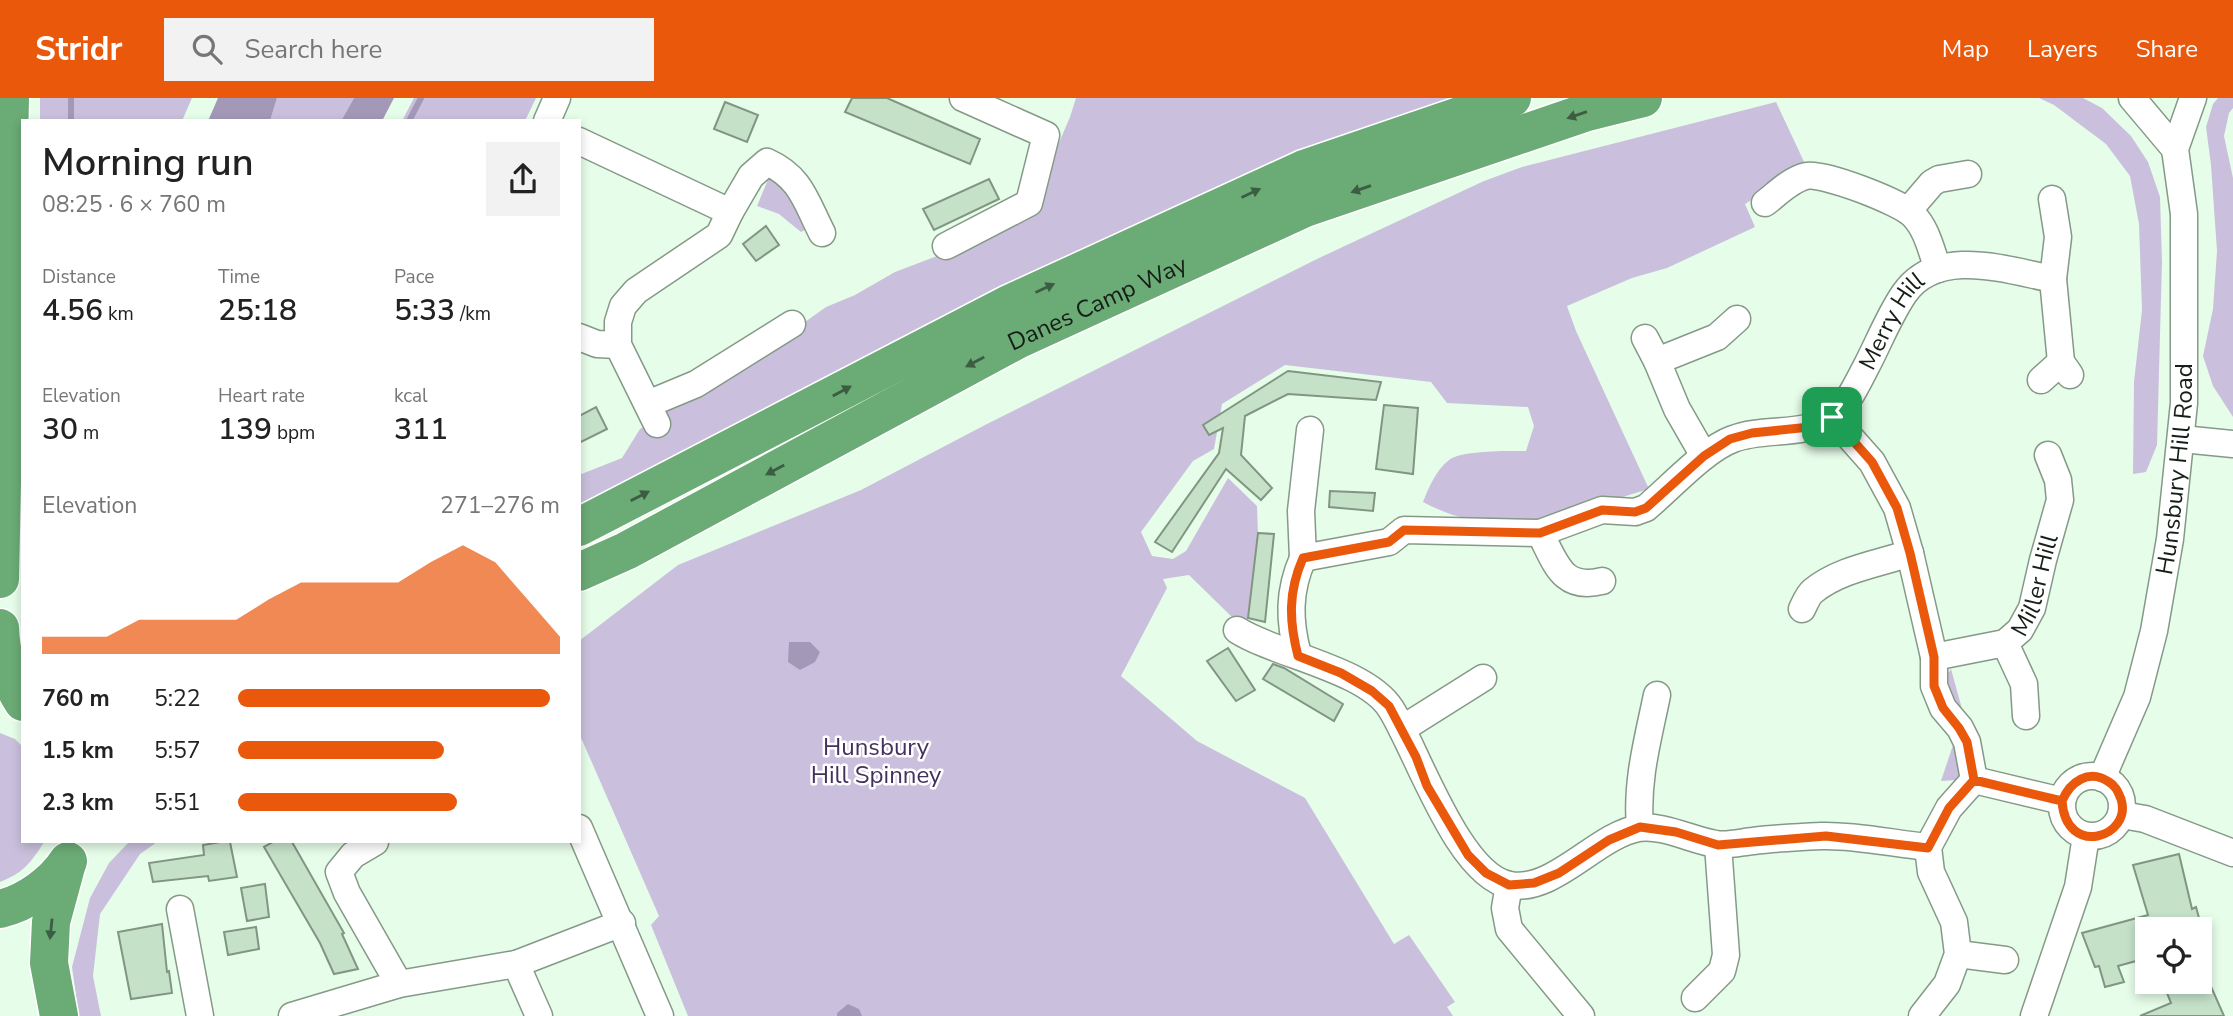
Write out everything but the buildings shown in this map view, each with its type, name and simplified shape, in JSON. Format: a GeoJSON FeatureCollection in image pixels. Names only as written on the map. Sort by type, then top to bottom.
{"type":"FeatureCollection","features":[{"type":"Feature","properties":{"kind":"highway"},"geometry":{"type":"LineString","coordinates":[[10,98],[1,568],[21,639]]}},
{"type":"Feature","properties":{"kind":"highway","name":"Danes Camp Way"},"geometry":{"type":"LineString","coordinates":[[581,526],[1007,306],[1304,169],[1512,98]]}},
{"type":"Feature","properties":{"kind":"highway","name":"Danes Camp Way"},"geometry":{"type":"LineString","coordinates":[[581,571],[638,544],[1017,340],[1292,214],[1587,112],[1643,98]]}},
{"type":"Feature","properties":{"kind":"highway"},"geometry":{"type":"LineString","coordinates":[[0,628],[1,652],[10,681],[21,699]]}},
{"type":"Feature","properties":{"kind":"highway"},"geometry":{"type":"LineString","coordinates":[[0,711],[21,717]]}},
{"type":"Feature","properties":{"kind":"highway"},"geometry":{"type":"LineString","coordinates":[[0,909],[40,890],[55,878],[74,851]]}},
{"type":"Feature","properties":{"kind":"highway"},"geometry":{"type":"LineString","coordinates":[[59,1016],[49,963],[51,922],[74,851]]}},
{"type":"Feature","properties":{"kind":"street"},"geometry":{"type":"LineString","coordinates":[[548,119],[557,98]]}},
{"type":"Feature","properties":{"kind":"street"},"geometry":{"type":"LineString","coordinates":[[946,246],[1029,203],[1046,135],[963,98]]}},
{"type":"Feature","properties":{"kind":"street"},"geometry":{"type":"LineString","coordinates":[[2132,98],[2175,149]]}},
{"type":"Feature","properties":{"kind":"street","name":"Hunsbury Hill Road"},"geometry":{"type":"LineString","coordinates":[[2102,778],[2137,697],[2154,631],[2170,539],[2184,403],[2184,214],[2175,149],[2193,98]]}},
{"type":"Feature","properties":{"kind":"street"},"geometry":{"type":"LineString","coordinates":[[581,142],[730,212]]}},
{"type":"Feature","properties":{"kind":"street"},"geometry":{"type":"LineString","coordinates":[[792,324],[652,414],[618,345],[618,322],[623,306],[636,291],[719,235],[751,176],[767,162],[785,170],[798,184],[822,233]]}},
{"type":"Feature","properties":{"kind":"street"},"geometry":{"type":"LineString","coordinates":[[1765,203],[1794,181],[1817,175],[1898,204],[1908,211],[1932,183],[1939,179],[1968,174]]}},
{"type":"Feature","properties":{"kind":"street"},"geometry":{"type":"LineString","coordinates":[[2041,380],[2066,369],[2053,279],[2058,237],[2052,199]]}},
{"type":"Feature","properties":{"kind":"street","name":"Merry Hill"},"geometry":{"type":"LineString","coordinates":[[1908,211],[1924,230],[1938,269]]}},
{"type":"Feature","properties":{"kind":"street","name":"Merry Hill"},"geometry":{"type":"LineString","coordinates":[[1832,417],[1849,396],[1904,294],[1919,278],[1938,269],[1960,264],[2053,279]]}},
{"type":"Feature","properties":{"kind":"street"},"geometry":{"type":"LineString","coordinates":[[1657,361],[1717,337],[1737,319]]}},
{"type":"Feature","properties":{"kind":"street"},"geometry":{"type":"LineString","coordinates":[[1644,338],[1677,409],[1704,456]]}},
{"type":"Feature","properties":{"kind":"street"},"geometry":{"type":"LineString","coordinates":[[581,339],[597,344],[618,345]]}},
{"type":"Feature","properties":{"kind":"street"},"geometry":{"type":"LineString","coordinates":[[1303,558],[1389,542],[1404,530],[1540,533],[1602,510],[1635,512],[1646,508],[1704,456],[1730,439],[1752,433],[1810,427],[1832,417],[1872,462],[1897,508],[1934,657],[1934,686],[1937,697],[1967,742],[1974,780]]}},
{"type":"Feature","properties":{"kind":"street"},"geometry":{"type":"LineString","coordinates":[[1298,656],[1291,629],[1294,579],[1303,558],[1301,511],[1310,430]]}},
{"type":"Feature","properties":{"kind":"street"},"geometry":{"type":"LineString","coordinates":[[2182,439],[2233,444]]}},
{"type":"Feature","properties":{"kind":"street","name":"Miller Hill"},"geometry":{"type":"LineString","coordinates":[[1934,657],[2005,643],[2020,630],[2032,608],[2060,500],[2058,480],[2048,455]]}},
{"type":"Feature","properties":{"kind":"street"},"geometry":{"type":"LineString","coordinates":[[1540,533],[1564,576],[1576,584],[1602,581]]}},
{"type":"Feature","properties":{"kind":"street"},"geometry":{"type":"LineString","coordinates":[[1803,592],[1851,571],[1910,553]]}},
{"type":"Feature","properties":{"kind":"street"},"geometry":{"type":"LineString","coordinates":[[1237,630],[1253,640],[1341,673],[1372,691],[1389,706],[1416,757],[1427,786],[1468,855],[1486,873],[1509,885],[1534,883],[1559,873],[1609,840],[1640,827],[1676,832],[1718,845],[1826,836],[1928,848]]}},
{"type":"Feature","properties":{"kind":"street","name":"Miller Hill"},"geometry":{"type":"LineString","coordinates":[[2005,643],[2024,684],[2026,716]]}},
{"type":"Feature","properties":{"kind":"street"},"geometry":{"type":"LineString","coordinates":[[1402,729],[1483,678]]}},
{"type":"Feature","properties":{"kind":"street"},"geometry":{"type":"LineString","coordinates":[[1640,827],[1637,801],[1640,771],[1657,695]]}},
{"type":"Feature","properties":{"kind":"street"},"geometry":{"type":"LineString","coordinates":[[2082,778],[2102,778],[2111,782],[2118,790],[2123,804],[2122,815],[2109,831],[2100,836],[2086,836],[2068,825],[2063,816],[2062,801],[2073,783],[2082,778]]}},
{"type":"Feature","properties":{"kind":"street"},"geometry":{"type":"LineString","coordinates":[[1974,780],[2062,801]]}},
{"type":"Feature","properties":{"kind":"street"},"geometry":{"type":"LineString","coordinates":[[1922,1016],[1947,984],[1958,954],[1954,922],[1931,872],[1928,848],[1949,808],[1974,780]]}},
{"type":"Feature","properties":{"kind":"street"},"geometry":{"type":"LineString","coordinates":[[2122,815],[2145,819],[2233,853]]}},
{"type":"Feature","properties":{"kind":"street"},"geometry":{"type":"LineString","coordinates":[[581,832],[660,1016]]}},
{"type":"Feature","properties":{"kind":"street"},"geometry":{"type":"LineString","coordinates":[[2034,1016],[2078,887],[2086,836]]}},
{"type":"Feature","properties":{"kind":"street"},"geometry":{"type":"LineString","coordinates":[[373,843],[353,855],[340,872],[347,893],[399,984]]}},
{"type":"Feature","properties":{"kind":"street"},"geometry":{"type":"LineString","coordinates":[[1695,998],[1722,971],[1726,955],[1718,845]]}},
{"type":"Feature","properties":{"kind":"street"},"geometry":{"type":"LineString","coordinates":[[1509,885],[1505,908],[1508,929],[1581,1016]]}},
{"type":"Feature","properties":{"kind":"street"},"geometry":{"type":"LineString","coordinates":[[180,909],[200,1016]]}},
{"type":"Feature","properties":{"kind":"street"},"geometry":{"type":"LineString","coordinates":[[292,1016],[329,1011],[399,984],[516,964],[622,923]]}},
{"type":"Feature","properties":{"kind":"street"},"geometry":{"type":"LineString","coordinates":[[1958,954],[2005,960]]}},
{"type":"Feature","properties":{"kind":"street"},"geometry":{"type":"LineString","coordinates":[[516,964],[539,1016]]}},
{"type":"Feature","properties":{"kind":"green space"},"geometry":{"type":"Polygon","coordinates":[[[40,98],[192,98],[183,119],[40,119],[40,98]]]}},
{"type":"Feature","properties":{"kind":"green space"},"geometry":{"type":"Polygon","coordinates":[[[277,98],[354,98],[342,119],[271,119],[277,98]]]}},
{"type":"Feature","properties":{"kind":"green space"},"geometry":{"type":"Polygon","coordinates":[[[414,98],[536,98],[526,119],[403,119],[414,98]]]}},
{"type":"Feature","properties":{"kind":"green space"},"geometry":{"type":"Polygon","coordinates":[[[1076,98],[1469,98],[581,504],[581,474],[622,458],[640,429],[662,416],[660,409],[798,327],[826,307],[855,295],[895,272],[945,253],[1029,212],[1076,98]]]}},
{"type":"Feature","properties":{"kind":"green space"},"geometry":{"type":"Polygon","coordinates":[[[2039,98],[2083,98],[2102,108],[2131,136],[2148,162],[2160,197],[2162,262],[2157,445],[2146,472],[2133,474],[2134,382],[2142,310],[2139,224],[2130,176],[2106,144],[2054,105],[2039,98]]]}},
{"type":"Feature","properties":{"kind":"green space"},"geometry":{"type":"Polygon","coordinates":[[[2218,98],[2233,98],[2233,108],[2229,113],[2224,136],[2233,178],[2233,417],[2213,386],[2203,356],[2213,309],[2217,251],[2206,127],[2213,104],[2218,98]]]}},
{"type":"Feature","properties":{"kind":"green space","name":"Hunsbury Hill Spinney"},"geometry":{"type":"Polygon","coordinates":[[[1776,102],[1806,166],[1745,204],[1755,227],[1667,268],[1632,278],[1567,306],[1649,489],[1592,507],[1536,520],[1480,521],[1452,514],[1423,502],[1444,464],[1464,454],[1526,451],[1534,426],[1528,407],[1447,403],[1431,382],[1285,365],[1222,404],[1214,449],[1193,461],[1141,532],[1152,556],[1173,559],[1186,551],[1228,478],[1257,506],[1258,533],[1248,619],[1234,619],[1189,575],[1163,579],[1167,588],[1121,676],[1197,741],[1305,798],[1394,944],[1409,935],[1455,1002],[1447,1007],[1453,1016],[688,1016],[651,925],[659,916],[581,738],[581,639],[678,565],[861,490],[1319,258],[1484,181],[1522,167],[1776,102]]]}},
{"type":"Feature","properties":{"kind":"green space"},"geometry":{"type":"Polygon","coordinates":[[[770,175],[794,199],[805,230],[801,232],[779,214],[757,206],[770,175]]]}},
{"type":"Feature","properties":{"kind":"green space"},"geometry":{"type":"Polygon","coordinates":[[[1951,669],[1964,716],[1948,695],[1946,676],[1951,669]]]}},
{"type":"Feature","properties":{"kind":"green space"},"geometry":{"type":"Polygon","coordinates":[[[0,733],[15,739],[21,745],[21,843],[43,843],[26,866],[0,882],[0,733]]]}},
{"type":"Feature","properties":{"kind":"green space"},"geometry":{"type":"Polygon","coordinates":[[[1955,739],[1960,775],[1957,780],[1941,781],[1955,739]]]}},
{"type":"Feature","properties":{"kind":"green space"},"geometry":{"type":"Polygon","coordinates":[[[128,843],[156,843],[140,854],[100,914],[93,976],[101,1016],[79,1016],[72,967],[90,898],[109,863],[128,843]]]}},
{"type":"Feature","properties":{"kind":"shaded area"},"geometry":{"type":"Polygon","coordinates":[[[218,98],[277,98],[271,119],[209,119],[218,98]]]}},
{"type":"Feature","properties":{"kind":"shaded area"},"geometry":{"type":"Polygon","coordinates":[[[354,98],[394,98],[383,119],[342,119],[354,98]]]}},
{"type":"Feature","properties":{"kind":"shaded area"},"geometry":{"type":"Polygon","coordinates":[[[789,642],[810,642],[820,652],[815,662],[800,670],[788,662],[789,642]]]}},
{"type":"Feature","properties":{"kind":"shaded area"},"geometry":{"type":"Polygon","coordinates":[[[848,1004],[859,1009],[862,1016],[837,1016],[848,1004]]]}},
{"type":"Feature","properties":{"kind":"waterway"},"geometry":{"type":"LineString","coordinates":[[71,98],[71,119]]}},
{"type":"Feature","properties":{"kind":"waterway"},"geometry":{"type":"LineString","coordinates":[[410,119],[421,98]]}},
{"type":"Feature","properties":{"kind":"route"},"geometry":{"type":"LineString","coordinates":[[1832,417],[1810,427],[1752,433],[1730,439],[1704,456],[1646,508],[1635,512],[1602,510],[1540,533],[1404,530],[1389,542],[1303,558],[1294,579],[1291,629],[1298,656],[1341,673],[1372,691],[1389,706],[1416,757],[1427,786],[1468,855],[1486,873],[1509,885],[1534,883],[1559,873],[1609,840],[1640,827],[1676,832],[1718,845],[1826,836],[1928,848],[1949,808],[1974,780],[2062,801],[2073,783],[2093,776],[2102,778],[2111,782],[2118,790],[2123,804],[2122,815],[2109,831],[2100,836],[2086,836],[2068,825],[2063,816],[2062,801],[2024,791],[1974,780],[1967,742],[1937,697],[1934,686],[1934,657],[1897,508],[1872,462],[1832,417]]}}]}
